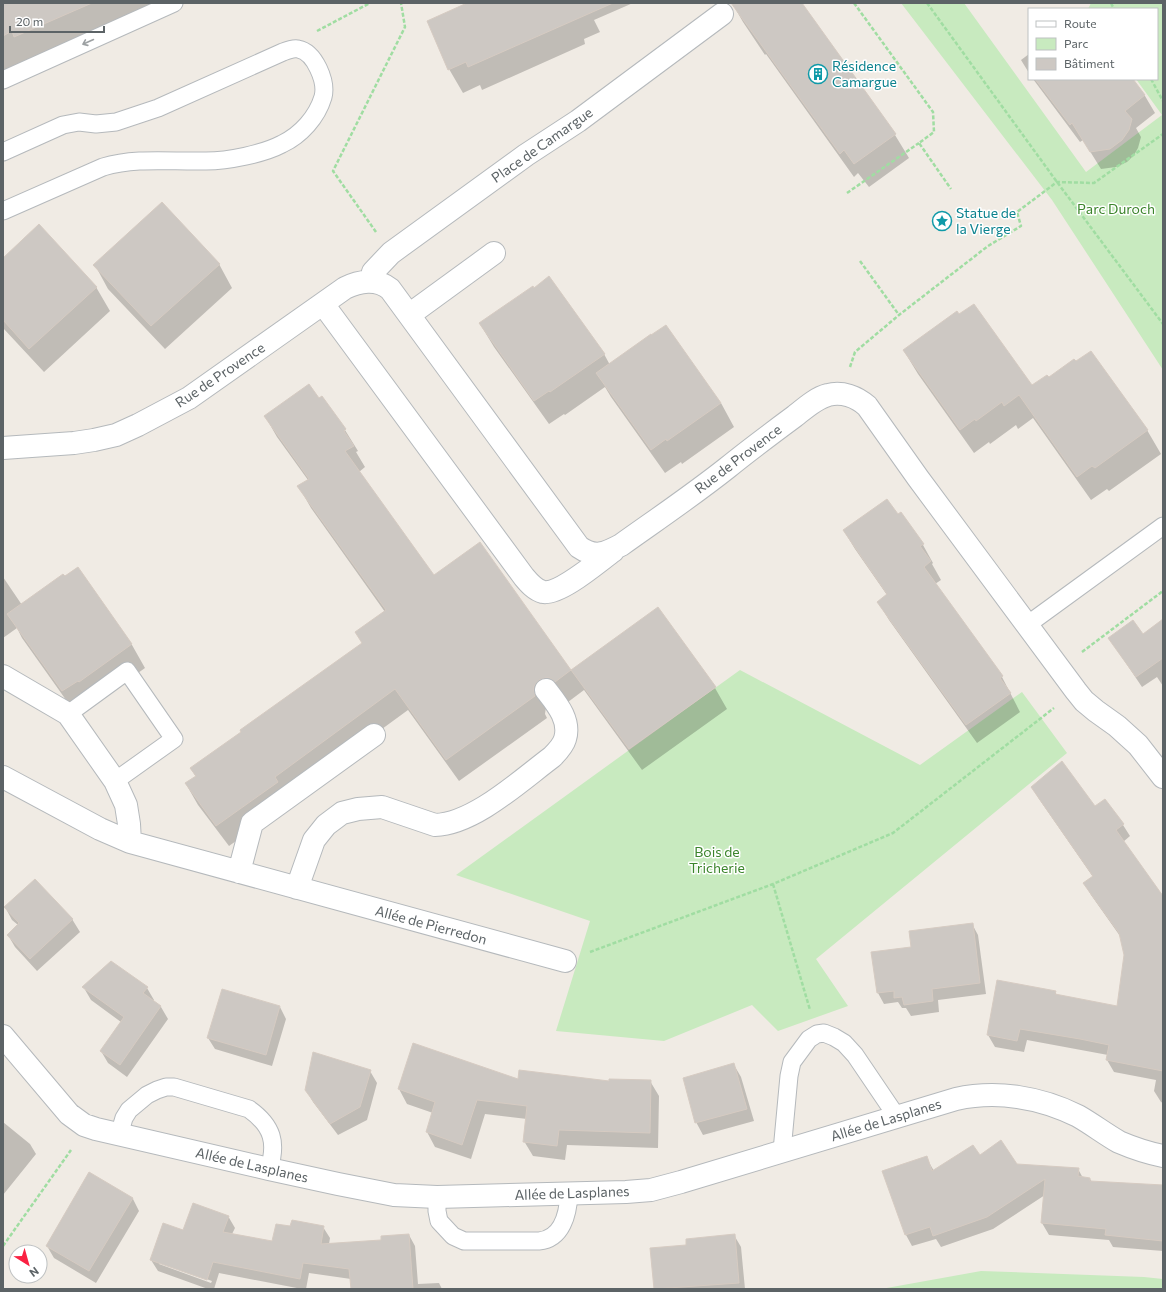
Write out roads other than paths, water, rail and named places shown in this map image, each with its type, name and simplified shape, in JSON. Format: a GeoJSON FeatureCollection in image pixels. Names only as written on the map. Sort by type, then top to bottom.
{"type":"FeatureCollection","features":[{"type":"Feature","properties":{"kind":"street","name":"Place de Camargue"},"geometry":{"type":"LineString","coordinates":[[371,282],[373,272],[391,253],[519,159],[578,121],[722,14]]}},
{"type":"Feature","properties":{"kind":"street"},"geometry":{"type":"LineString","coordinates":[[409,315],[494,253]]}},
{"type":"Feature","properties":{"kind":"street","name":"Rue de Provence"},"geometry":{"type":"LineString","coordinates":[[3,448],[74,443],[116,435],[189,398],[350,285],[371,282],[381,283],[390,289],[579,547],[586,552],[602,553],[621,546],[708,482],[748,450],[824,396],[830,394],[841,394],[856,398],[867,406],[918,478],[1084,701],[1117,726],[1138,745],[1163,777]]}},
{"type":"Feature","properties":{"kind":"street"},"geometry":{"type":"LineString","coordinates":[[323,304],[524,577],[533,587],[542,592],[554,592],[621,546]]}},
{"type":"Feature","properties":{"kind":"street"},"geometry":{"type":"LineString","coordinates":[[3,676],[68,714],[116,781],[126,805],[130,842]]}},
{"type":"Feature","properties":{"kind":"street"},"geometry":{"type":"LineString","coordinates":[[297,888],[314,840],[326,825],[342,813],[358,809],[382,807],[435,825],[443,825],[464,818],[488,805],[552,757],[560,748],[565,739],[566,728],[564,716],[546,690]]}},
{"type":"Feature","properties":{"kind":"street"},"geometry":{"type":"LineString","coordinates":[[239,872],[252,823],[374,735]]}},
{"type":"Feature","properties":{"kind":"street","name":"Allée de Pierredon"},"geometry":{"type":"LineString","coordinates":[[3,777],[100,829],[130,842],[566,961]]}},
{"type":"Feature","properties":{"kind":"street","name":"Allée de Lasplanes"},"geometry":{"type":"LineString","coordinates":[[3,1036],[69,1114],[84,1125],[119,1135],[269,1169],[394,1195],[437,1197],[569,1194],[651,1190],[970,1096],[985,1094],[1005,1095],[1036,1100],[1063,1109],[1120,1142],[1140,1150],[1163,1156]]}},
{"type":"Feature","properties":{"kind":"lane"},"geometry":{"type":"LineString","coordinates":[[3,80],[174,3]]}},
{"type":"Feature","properties":{"kind":"lane"},"geometry":{"type":"LineString","coordinates":[[3,152],[63,125],[79,122],[96,124],[116,122],[158,108],[283,52],[298,49],[304,51],[317,65],[324,86],[319,107],[311,120],[298,134],[282,144],[266,151],[226,160],[136,160],[119,162],[103,167],[3,211]]}},
{"type":"Feature","properties":{"kind":"lane"},"geometry":{"type":"LineString","coordinates":[[1027,625],[1163,526]]}},
{"type":"Feature","properties":{"kind":"lane"},"geometry":{"type":"LineString","coordinates":[[68,714],[127,671],[174,739],[116,781]]}},
{"type":"Feature","properties":{"kind":"lane"},"geometry":{"type":"LineString","coordinates":[[782,1151],[789,1076],[792,1062],[809,1039],[817,1034],[824,1033],[844,1043],[855,1055],[897,1117]]}},
{"type":"Feature","properties":{"kind":"lane"},"geometry":{"type":"LineString","coordinates":[[119,1135],[124,1118],[129,1110],[137,1103],[157,1090],[174,1087],[249,1109],[257,1115],[269,1130],[272,1139],[272,1157],[269,1169]]}},
{"type":"Feature","properties":{"kind":"lane"},"geometry":{"type":"LineString","coordinates":[[437,1197],[437,1211],[440,1221],[453,1236],[464,1241],[539,1241],[551,1238],[560,1227],[567,1212],[569,1194]]}},
{"type":"Feature","properties":{"kind":"place","name":"Résidence Camargue"},"geometry":{"type":"Point","coordinates":[818,74]}},
{"type":"Feature","properties":{"kind":"place","name":"Statue de la Vierge"},"geometry":{"type":"Point","coordinates":[942,221]}},
{"type":"Feature","properties":{"kind":"park label","name":"Parc Duroch"},"geometry":{"type":"Point","coordinates":[1116,209]}},
{"type":"Feature","properties":{"kind":"park label","name":"Bois de Tricherie"},"geometry":{"type":"Point","coordinates":[717,860]}}]}
